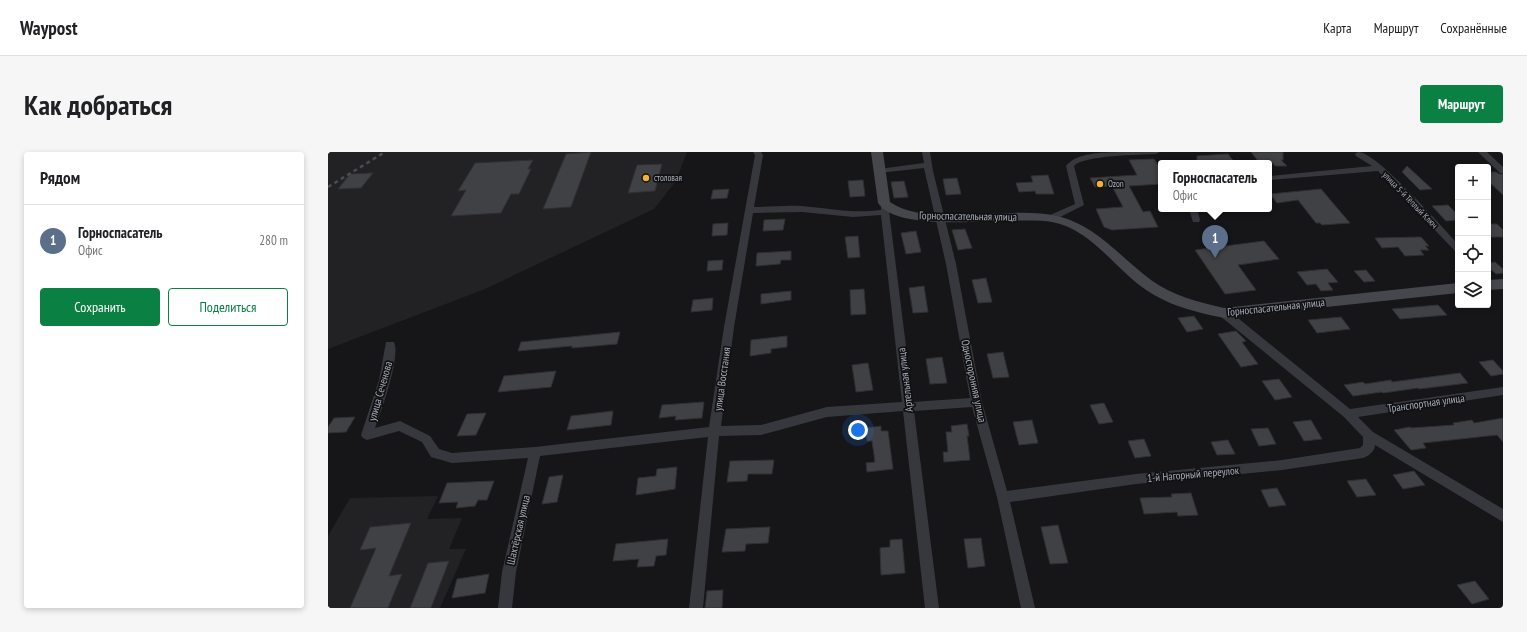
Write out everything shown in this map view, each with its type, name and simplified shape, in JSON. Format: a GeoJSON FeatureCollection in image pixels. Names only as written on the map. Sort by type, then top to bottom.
{"type":"FeatureCollection","features":[{"type":"Feature","properties":{"kind":"main road","name":"Артельная улица"},"geometry":{"type":"LineString","coordinates":[[877,152],[884,208]]}},
{"type":"Feature","properties":{"kind":"main road","name":"Горноспасательная улица"},"geometry":{"type":"LineString","coordinates":[[884,208],[906,215],[940,218],[1051,218],[1076,226],[1157,291],[1175,300],[1224,313],[1455,288]]}},
{"type":"Feature","properties":{"kind":"street","name":"улица Восстания"},"geometry":{"type":"LineString","coordinates":[[696,608],[714,432],[759,155],[757,152]]}},
{"type":"Feature","properties":{"kind":"street","name":"Односторонняя улица"},"geometry":{"type":"LineString","coordinates":[[926,152],[951,264],[976,402],[1003,497],[1028,608]]}},
{"type":"Feature","properties":{"kind":"street"},"geometry":{"type":"LineString","coordinates":[[1051,218],[1080,205],[1070,166],[1074,161],[1093,156],[1156,152]]}},
{"type":"Feature","properties":{"kind":"street"},"geometry":{"type":"LineString","coordinates":[[1482,152],[1503,171]]}},
{"type":"Feature","properties":{"kind":"street","name":"улица 5-й Тёплый Ключ"},"geometry":{"type":"LineString","coordinates":[[1359,154],[1380,168],[1455,246]]}},
{"type":"Feature","properties":{"kind":"street"},"geometry":{"type":"LineString","coordinates":[[879,171],[928,166]]}},
{"type":"Feature","properties":{"kind":"street"},"geometry":{"type":"LineString","coordinates":[[1272,178],[1380,168]]}},
{"type":"Feature","properties":{"kind":"street"},"geometry":{"type":"LineString","coordinates":[[749,210],[800,209],[853,216],[870,215],[884,208]]}},
{"type":"Feature","properties":{"kind":"street","name":"Артельная улица"},"geometry":{"type":"LineString","coordinates":[[884,208],[932,608]]}},
{"type":"Feature","properties":{"kind":"street"},"geometry":{"type":"LineString","coordinates":[[1194,212],[1196,220]]}},
{"type":"Feature","properties":{"kind":"street"},"geometry":{"type":"LineString","coordinates":[[1224,313],[1348,414],[1369,435],[1503,516]]}},
{"type":"Feature","properties":{"kind":"street","name":"улица Сеченова"},"geometry":{"type":"LineString","coordinates":[[390,345],[390,359],[385,380],[367,436],[400,426],[426,439],[435,453],[452,458],[536,452]]}},
{"type":"Feature","properties":{"kind":"street","name":"Транспортная улица"},"geometry":{"type":"LineString","coordinates":[[1348,414],[1503,391]]}},
{"type":"Feature","properties":{"kind":"street"},"geometry":{"type":"LineString","coordinates":[[536,452],[714,432],[761,430],[827,412],[976,402]]}},
{"type":"Feature","properties":{"kind":"street","name":"1-й Нагорный переулок"},"geometry":{"type":"LineString","coordinates":[[1003,497],[1136,479],[1282,465],[1363,453],[1369,447],[1369,435]]}},
{"type":"Feature","properties":{"kind":"street","name":"Шахтёрская улица"},"geometry":{"type":"LineString","coordinates":[[505,608],[509,572],[536,452]]}},
{"type":"Feature","properties":{"kind":"shaded area"},"geometry":{"type":"Polygon","coordinates":[[[328,152],[687,152],[676,181],[654,209],[485,289],[328,349],[328,152]]]}},
{"type":"Feature","properties":{"kind":"shaded area"},"geometry":{"type":"Polygon","coordinates":[[[438,496],[427,519],[462,518],[449,549],[466,549],[440,608],[328,608],[328,536],[350,498],[438,496]]]}},
{"type":"Feature","properties":{"kind":"building"},"geometry":{"type":"Polygon","coordinates":[[[591,152],[571,207],[543,209],[566,154],[591,152]]]}},
{"type":"Feature","properties":{"kind":"building"},"geometry":{"type":"Polygon","coordinates":[[[1251,152],[1283,152],[1283,160],[1281,160],[1287,166],[1275,166],[1272,160],[1257,160],[1251,152]]]}},
{"type":"Feature","properties":{"kind":"building"},"geometry":{"type":"Polygon","coordinates":[[[1228,154],[1233,160],[1197,160],[1197,156],[1228,154]]]}},
{"type":"Feature","properties":{"kind":"building"},"geometry":{"type":"Polygon","coordinates":[[[1154,159],[1158,165],[1158,184],[1129,186],[1143,212],[1150,211],[1158,227],[1112,230],[1104,227],[1096,209],[1123,207],[1112,186],[1095,187],[1090,178],[1137,175],[1129,160],[1154,159]]]}},
{"type":"Feature","properties":{"kind":"building"},"geometry":{"type":"Polygon","coordinates":[[[533,160],[528,169],[531,169],[519,194],[511,194],[501,213],[451,216],[466,190],[458,191],[475,163],[533,160]]]}},
{"type":"Feature","properties":{"kind":"building","name":"столовая"},"geometry":{"type":"Polygon","coordinates":[[[662,164],[655,191],[628,193],[637,165],[662,164]]]}},
{"type":"Feature","properties":{"kind":"building"},"geometry":{"type":"Polygon","coordinates":[[[1407,166],[1432,189],[1420,190],[1402,172],[1407,166]]]}},
{"type":"Feature","properties":{"kind":"building"},"geometry":{"type":"Polygon","coordinates":[[[1491,172],[1503,174],[1503,195],[1491,184],[1491,172]]]}},
{"type":"Feature","properties":{"kind":"building"},"geometry":{"type":"Polygon","coordinates":[[[373,173],[361,188],[338,189],[350,174],[373,173]]]}},
{"type":"Feature","properties":{"kind":"building"},"geometry":{"type":"Polygon","coordinates":[[[1048,175],[1054,194],[1036,194],[1035,191],[1019,192],[1016,183],[1033,182],[1031,176],[1048,175]]]}},
{"type":"Feature","properties":{"kind":"building"},"geometry":{"type":"Polygon","coordinates":[[[957,178],[961,194],[946,195],[943,179],[957,178]]]}},
{"type":"Feature","properties":{"kind":"building"},"geometry":{"type":"Polygon","coordinates":[[[863,180],[865,196],[850,197],[848,181],[863,180]]]}},
{"type":"Feature","properties":{"kind":"building"},"geometry":{"type":"Polygon","coordinates":[[[904,181],[908,197],[894,198],[891,182],[904,181]]]}},
{"type":"Feature","properties":{"kind":"building"},"geometry":{"type":"Polygon","coordinates":[[[729,189],[727,198],[711,199],[713,190],[729,189]]]}},
{"type":"Feature","properties":{"kind":"building"},"geometry":{"type":"Polygon","coordinates":[[[1321,189],[1350,223],[1322,225],[1320,223],[1316,223],[1298,200],[1277,203],[1272,197],[1272,194],[1321,189]]]}},
{"type":"Feature","properties":{"kind":"building"},"geometry":{"type":"Polygon","coordinates":[[[1448,205],[1455,212],[1455,220],[1446,221],[1432,206],[1448,205]]]}},
{"type":"Feature","properties":{"kind":"building"},"geometry":{"type":"Polygon","coordinates":[[[785,219],[783,230],[763,231],[764,220],[785,219]]]}},
{"type":"Feature","properties":{"kind":"building"},"geometry":{"type":"Polygon","coordinates":[[[728,223],[727,235],[712,236],[713,224],[728,223]]]}},
{"type":"Feature","properties":{"kind":"building"},"geometry":{"type":"Polygon","coordinates":[[[1491,224],[1497,224],[1503,230],[1503,237],[1491,237],[1491,224]]]}},
{"type":"Feature","properties":{"kind":"building"},"geometry":{"type":"Polygon","coordinates":[[[965,229],[972,248],[958,250],[952,230],[965,229]]]}},
{"type":"Feature","properties":{"kind":"building"},"geometry":{"type":"Polygon","coordinates":[[[916,231],[921,252],[906,254],[901,233],[916,231]]]}},
{"type":"Feature","properties":{"kind":"building"},"geometry":{"type":"Polygon","coordinates":[[[858,236],[860,257],[848,258],[845,237],[858,236]]]}},
{"type":"Feature","properties":{"kind":"building"},"geometry":{"type":"Polygon","coordinates":[[[1421,237],[1429,246],[1425,246],[1429,250],[1420,250],[1424,255],[1405,256],[1398,247],[1382,248],[1375,238],[1421,237]]]}},
{"type":"Feature","properties":{"kind":"building"},"geometry":{"type":"Polygon","coordinates":[[[1264,241],[1279,259],[1238,265],[1256,290],[1225,294],[1195,250],[1264,241]]]}},
{"type":"Feature","properties":{"kind":"building"},"geometry":{"type":"Polygon","coordinates":[[[791,251],[791,260],[781,260],[780,264],[756,266],[757,253],[791,251]]]}},
{"type":"Feature","properties":{"kind":"building"},"geometry":{"type":"Polygon","coordinates":[[[723,260],[722,270],[707,271],[708,261],[723,260]]]}},
{"type":"Feature","properties":{"kind":"building"},"geometry":{"type":"Polygon","coordinates":[[[1495,262],[1503,269],[1503,273],[1496,274],[1491,270],[1491,263],[1495,262]]]}},
{"type":"Feature","properties":{"kind":"building"},"geometry":{"type":"Polygon","coordinates":[[[1327,269],[1338,282],[1328,283],[1333,290],[1321,291],[1316,284],[1307,285],[1297,272],[1327,269]]]}},
{"type":"Feature","properties":{"kind":"building"},"geometry":{"type":"Polygon","coordinates":[[[1366,270],[1375,281],[1364,282],[1354,271],[1366,270]]]}},
{"type":"Feature","properties":{"kind":"building"},"geometry":{"type":"Polygon","coordinates":[[[986,278],[992,302],[978,303],[972,280],[986,278]]]}},
{"type":"Feature","properties":{"kind":"building"},"geometry":{"type":"Polygon","coordinates":[[[924,286],[928,312],[913,313],[909,288],[924,286]]]}},
{"type":"Feature","properties":{"kind":"building"},"geometry":{"type":"Polygon","coordinates":[[[864,289],[866,314],[851,315],[850,290],[864,289]]]}},
{"type":"Feature","properties":{"kind":"building"},"geometry":{"type":"Polygon","coordinates":[[[791,291],[791,300],[761,304],[761,294],[791,291]]]}},
{"type":"Feature","properties":{"kind":"building"},"geometry":{"type":"Polygon","coordinates":[[[713,298],[712,310],[691,312],[693,300],[713,298]]]}},
{"type":"Feature","properties":{"kind":"building"},"geometry":{"type":"Polygon","coordinates":[[[1438,305],[1447,315],[1400,319],[1392,309],[1438,305]]]}},
{"type":"Feature","properties":{"kind":"building"},"geometry":{"type":"Polygon","coordinates":[[[1194,316],[1203,329],[1187,332],[1178,318],[1194,316]]]}},
{"type":"Feature","properties":{"kind":"building"},"geometry":{"type":"Polygon","coordinates":[[[1341,317],[1350,329],[1317,333],[1308,320],[1341,317]]]}},
{"type":"Feature","properties":{"kind":"building"},"geometry":{"type":"Polygon","coordinates":[[[1236,331],[1246,341],[1242,342],[1258,364],[1241,367],[1218,334],[1236,331]]]}},
{"type":"Feature","properties":{"kind":"building"},"geometry":{"type":"Polygon","coordinates":[[[620,332],[617,344],[518,351],[521,342],[620,332]]]}},
{"type":"Feature","properties":{"kind":"building"},"geometry":{"type":"Polygon","coordinates":[[[787,336],[787,347],[771,349],[771,353],[750,356],[751,340],[787,336]]]}},
{"type":"Feature","properties":{"kind":"building"},"geometry":{"type":"Polygon","coordinates":[[[1003,352],[1009,377],[993,378],[987,354],[1003,352]]]}},
{"type":"Feature","properties":{"kind":"building"},"geometry":{"type":"Polygon","coordinates":[[[942,357],[947,383],[930,384],[926,359],[942,357]]]}},
{"type":"Feature","properties":{"kind":"building"},"geometry":{"type":"Polygon","coordinates":[[[1493,360],[1503,371],[1503,374],[1491,376],[1479,362],[1493,360]]]}},
{"type":"Feature","properties":{"kind":"building"},"geometry":{"type":"Polygon","coordinates":[[[868,363],[873,390],[856,392],[852,365],[868,363]]]}},
{"type":"Feature","properties":{"kind":"building"},"geometry":{"type":"Polygon","coordinates":[[[556,371],[551,387],[498,392],[504,376],[556,371]]]}},
{"type":"Feature","properties":{"kind":"building"},"geometry":{"type":"Polygon","coordinates":[[[1460,373],[1468,383],[1353,396],[1344,385],[1363,382],[1365,384],[1391,380],[1392,382],[1460,373]]]}},
{"type":"Feature","properties":{"kind":"building"},"geometry":{"type":"Polygon","coordinates":[[[1279,379],[1292,397],[1275,400],[1262,381],[1279,379]]]}},
{"type":"Feature","properties":{"kind":"building"},"geometry":{"type":"Polygon","coordinates":[[[704,402],[702,418],[675,420],[676,416],[659,418],[662,405],[704,402]]]}},
{"type":"Feature","properties":{"kind":"building"},"geometry":{"type":"Polygon","coordinates":[[[1104,403],[1113,422],[1099,424],[1090,405],[1104,403]]]}},
{"type":"Feature","properties":{"kind":"building"},"geometry":{"type":"Polygon","coordinates":[[[613,411],[611,425],[567,430],[571,416],[613,411]]]}},
{"type":"Feature","properties":{"kind":"building"},"geometry":{"type":"Polygon","coordinates":[[[486,413],[476,435],[457,436],[467,414],[486,413]]]}},
{"type":"Feature","properties":{"kind":"building"},"geometry":{"type":"Polygon","coordinates":[[[355,417],[346,432],[328,433],[328,427],[334,418],[355,417]]]}},
{"type":"Feature","properties":{"kind":"building"},"geometry":{"type":"Polygon","coordinates":[[[1503,418],[1503,442],[1497,435],[1423,443],[1426,448],[1411,450],[1394,430],[1410,427],[1454,425],[1453,423],[1472,420],[1474,423],[1503,418]]]}},
{"type":"Feature","properties":{"kind":"building"},"geometry":{"type":"Polygon","coordinates":[[[1032,420],[1038,443],[1019,445],[1013,422],[1032,420]]]}},
{"type":"Feature","properties":{"kind":"building"},"geometry":{"type":"Polygon","coordinates":[[[1311,420],[1322,439],[1304,441],[1293,422],[1311,420]]]}},
{"type":"Feature","properties":{"kind":"building"},"geometry":{"type":"Polygon","coordinates":[[[967,424],[970,460],[944,462],[943,452],[948,452],[946,432],[952,432],[951,426],[967,424]]]}},
{"type":"Feature","properties":{"kind":"building"},"geometry":{"type":"Polygon","coordinates":[[[881,426],[881,431],[888,431],[893,469],[867,472],[866,463],[875,462],[872,441],[867,441],[866,428],[881,426]]]}},
{"type":"Feature","properties":{"kind":"building"},"geometry":{"type":"Polygon","coordinates":[[[1268,428],[1276,444],[1259,446],[1251,429],[1268,428]]]}},
{"type":"Feature","properties":{"kind":"building"},"geometry":{"type":"Polygon","coordinates":[[[1144,439],[1151,456],[1135,458],[1128,441],[1144,439]]]}},
{"type":"Feature","properties":{"kind":"building"},"geometry":{"type":"Polygon","coordinates":[[[1228,440],[1235,454],[1217,455],[1211,442],[1228,440]]]}},
{"type":"Feature","properties":{"kind":"building"},"geometry":{"type":"Polygon","coordinates":[[[774,460],[772,474],[748,474],[747,481],[727,482],[730,461],[774,460]]]}},
{"type":"Feature","properties":{"kind":"building"},"geometry":{"type":"Polygon","coordinates":[[[677,467],[675,489],[636,495],[638,478],[656,476],[657,469],[677,467]]]}},
{"type":"Feature","properties":{"kind":"building"},"geometry":{"type":"Polygon","coordinates":[[[1414,471],[1425,485],[1403,489],[1393,475],[1414,471]]]}},
{"type":"Feature","properties":{"kind":"building"},"geometry":{"type":"Polygon","coordinates":[[[563,475],[557,502],[542,504],[549,477],[563,475]]]}},
{"type":"Feature","properties":{"kind":"building"},"geometry":{"type":"Polygon","coordinates":[[[1366,479],[1376,495],[1357,497],[1347,481],[1366,479]]]}},
{"type":"Feature","properties":{"kind":"building"},"geometry":{"type":"Polygon","coordinates":[[[494,481],[487,500],[478,500],[475,506],[456,508],[458,502],[439,503],[447,483],[494,481]]]}},
{"type":"Feature","properties":{"kind":"building"},"geometry":{"type":"Polygon","coordinates":[[[1277,488],[1286,505],[1269,507],[1261,490],[1277,488]]]}},
{"type":"Feature","properties":{"kind":"building"},"geometry":{"type":"Polygon","coordinates":[[[1191,493],[1198,515],[1178,516],[1177,512],[1144,514],[1140,498],[1172,497],[1171,494],[1191,493]]]}},
{"type":"Feature","properties":{"kind":"building"},"geometry":{"type":"Polygon","coordinates":[[[411,523],[389,576],[402,574],[388,608],[350,608],[376,548],[360,550],[370,527],[411,523]]]}},
{"type":"Feature","properties":{"kind":"building"},"geometry":{"type":"Polygon","coordinates":[[[1058,525],[1068,563],[1050,564],[1041,527],[1058,525]]]}},
{"type":"Feature","properties":{"kind":"building"},"geometry":{"type":"Polygon","coordinates":[[[770,527],[768,543],[746,544],[745,551],[722,552],[726,529],[770,527]]]}},
{"type":"Feature","properties":{"kind":"building"},"geometry":{"type":"Polygon","coordinates":[[[981,538],[985,566],[968,568],[964,539],[981,538]]]}},
{"type":"Feature","properties":{"kind":"building"},"geometry":{"type":"Polygon","coordinates":[[[668,539],[666,555],[656,556],[654,566],[637,567],[639,559],[613,561],[616,544],[668,539]]]}},
{"type":"Feature","properties":{"kind":"building"},"geometry":{"type":"Polygon","coordinates":[[[902,539],[905,573],[881,575],[880,548],[890,547],[890,540],[902,539]]]}},
{"type":"Feature","properties":{"kind":"building"},"geometry":{"type":"Polygon","coordinates":[[[449,561],[431,608],[410,608],[428,563],[449,561]]]}},
{"type":"Feature","properties":{"kind":"building"},"geometry":{"type":"Polygon","coordinates":[[[489,574],[485,593],[452,598],[457,579],[489,574]]]}},
{"type":"Feature","properties":{"kind":"building"},"geometry":{"type":"Polygon","coordinates":[[[1475,581],[1489,599],[1472,604],[1457,585],[1475,581]]]}},
{"type":"Feature","properties":{"kind":"building"},"geometry":{"type":"Polygon","coordinates":[[[723,590],[722,608],[705,608],[707,591],[723,590]]]}},
{"type":"Feature","properties":{"kind":"railway"},"geometry":{"type":"LineString","coordinates":[[328,187],[385,152]]}},
{"type":"Feature","properties":{"kind":"place","name":"столовая"},"geometry":{"type":"Point","coordinates":[646,178]}},
{"type":"Feature","properties":{"kind":"place","name":"Ozon"},"geometry":{"type":"Point","coordinates":[1100,184]}},
{"type":"Feature","properties":{"kind":"place","name":"Горноспасатель"},"geometry":{"type":"Point","coordinates":[1215,258]}}]}
